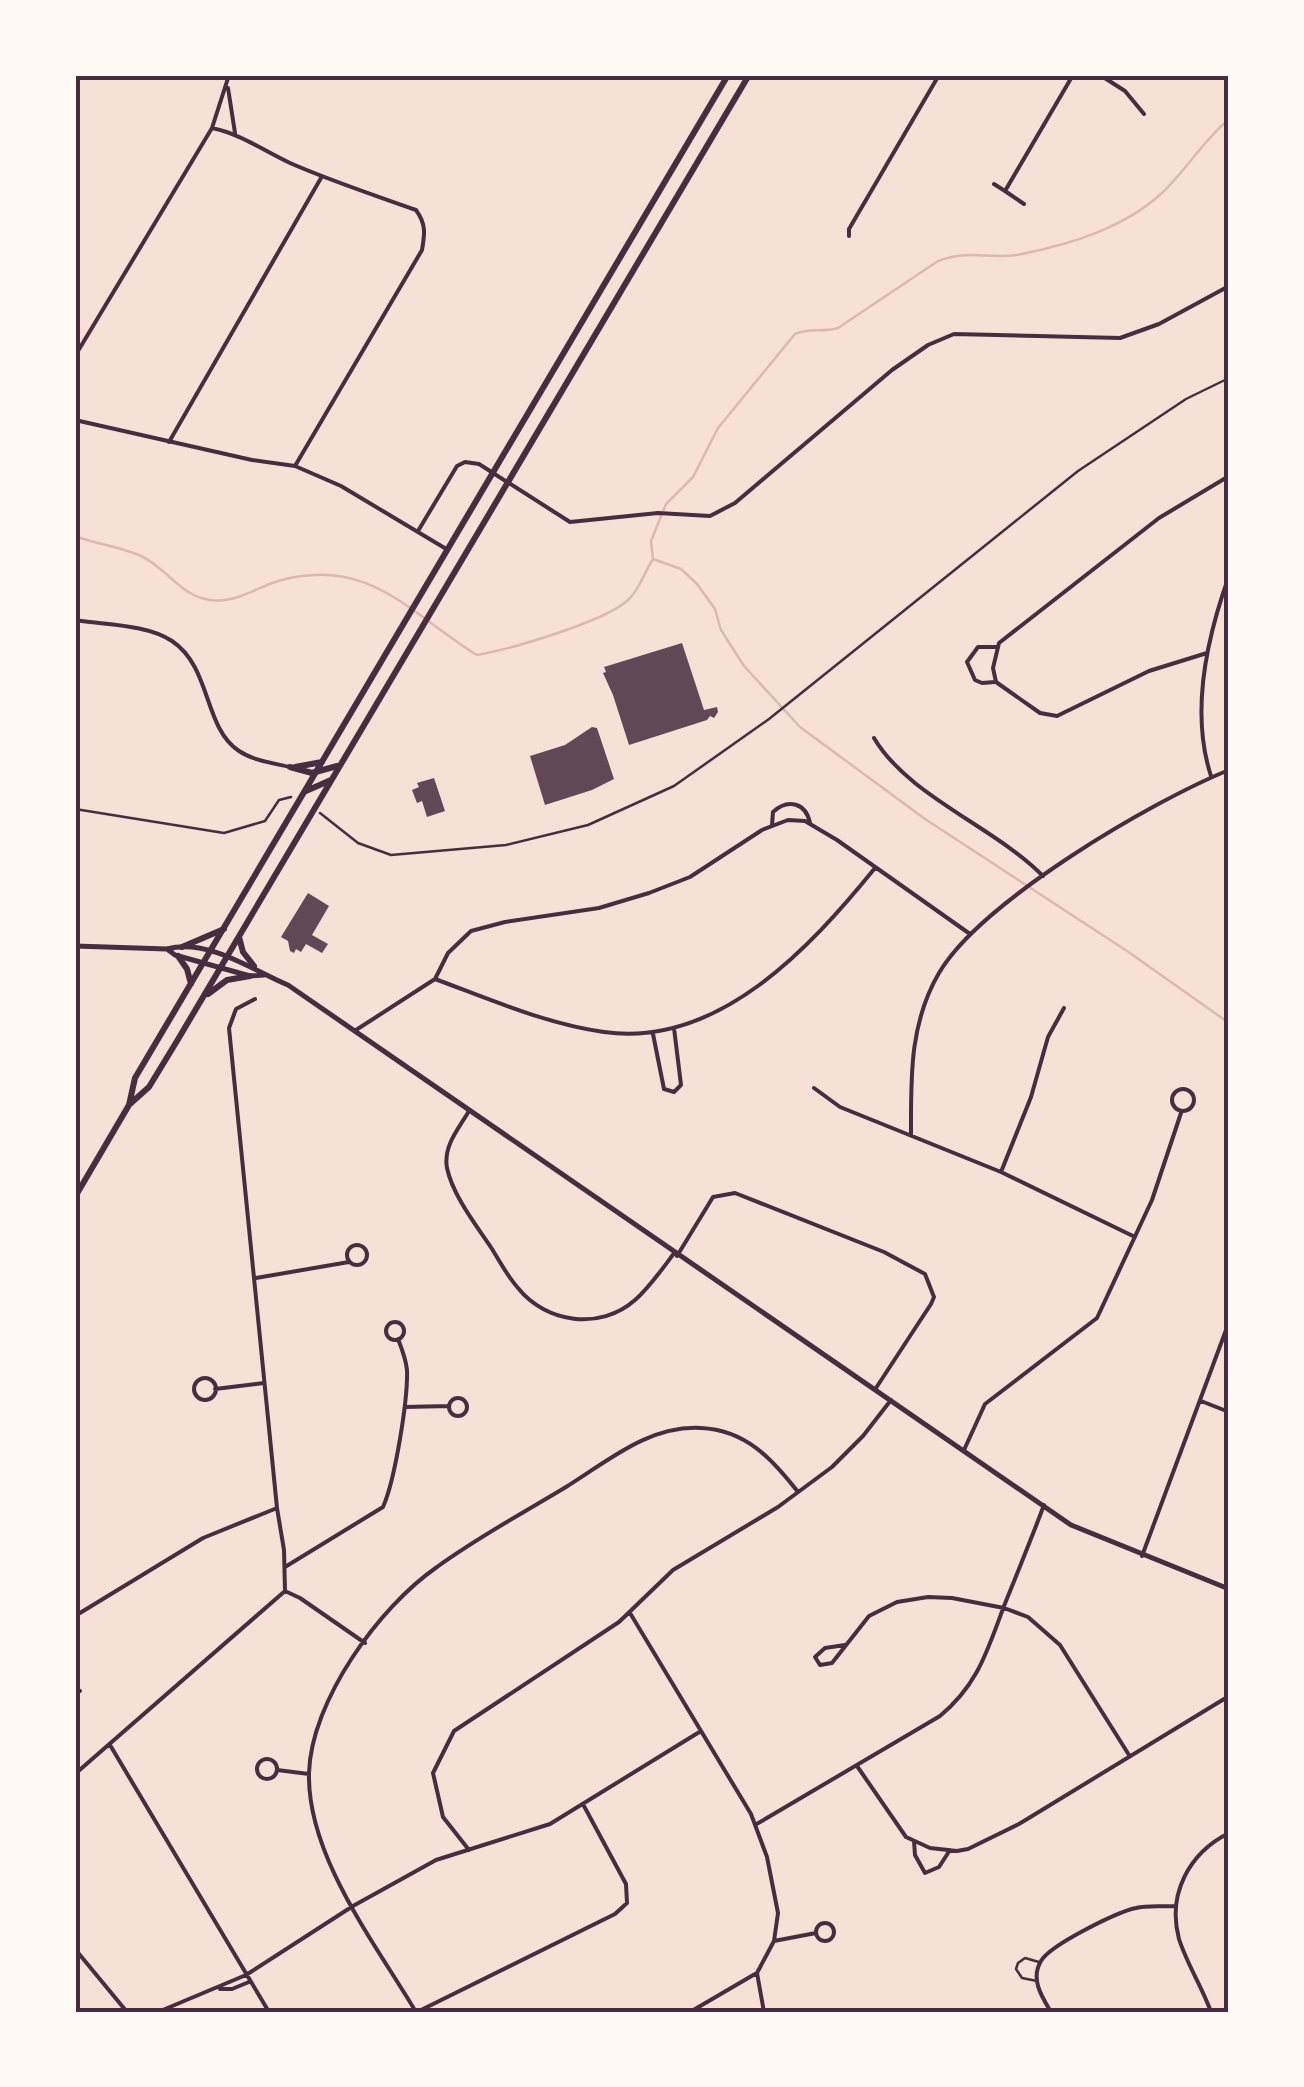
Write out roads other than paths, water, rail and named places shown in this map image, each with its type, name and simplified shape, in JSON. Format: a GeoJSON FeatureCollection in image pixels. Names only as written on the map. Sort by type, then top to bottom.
{"type":"FeatureCollection","features":[{"type":"Feature","properties":{"kind":"main road"},"geometry":{"type":"LineString","coordinates":[[129,1105],[135,1078],[728,75]]}},
{"type":"Feature","properties":{"kind":"main road"},"geometry":{"type":"LineString","coordinates":[[75,1197],[129,1105],[149,1087],[203,998],[749,75]]}},
{"type":"Feature","properties":{"kind":"main road"},"geometry":{"type":"LineString","coordinates":[[290,768],[325,759]]}},
{"type":"Feature","properties":{"kind":"main road"},"geometry":{"type":"LineString","coordinates":[[325,759],[332,779]]}},
{"type":"Feature","properties":{"kind":"main road"},"geometry":{"type":"LineString","coordinates":[[290,768],[317,773],[340,765]]}},
{"type":"Feature","properties":{"kind":"main road"},"geometry":{"type":"LineString","coordinates":[[290,768],[307,789]]}},
{"type":"Feature","properties":{"kind":"main road"},"geometry":{"type":"LineString","coordinates":[[307,789],[332,779]]}},
{"type":"Feature","properties":{"kind":"main road"},"geometry":{"type":"LineString","coordinates":[[182,947],[225,928]]}},
{"type":"Feature","properties":{"kind":"main road"},"geometry":{"type":"LineString","coordinates":[[239,936],[243,952],[254,966]]}},
{"type":"Feature","properties":{"kind":"main road"},"geometry":{"type":"LineString","coordinates":[[178,956],[191,984]]}},
{"type":"Feature","properties":{"kind":"main road"},"geometry":{"type":"LineString","coordinates":[[203,998],[227,980],[250,976]]}},
{"type":"Feature","properties":{"kind":"street"},"geometry":{"type":"LineString","coordinates":[[75,356],[212,128],[229,75]]}},
{"type":"Feature","properties":{"kind":"street"},"geometry":{"type":"LineString","coordinates":[[849,236],[849,229],[938,75]]}},
{"type":"Feature","properties":{"kind":"street"},"geometry":{"type":"LineString","coordinates":[[1006,192],[1073,75]]}},
{"type":"Feature","properties":{"kind":"street"},"geometry":{"type":"LineString","coordinates":[[1100,75],[1124,90],[1144,114]]}},
{"type":"Feature","properties":{"kind":"street"},"geometry":{"type":"LineString","coordinates":[[228,84],[235,133]]}},
{"type":"Feature","properties":{"kind":"street"},"geometry":{"type":"LineString","coordinates":[[212,128],[235,133],[258,148],[322,176],[416,210],[425,230],[422,250],[296,466]]}},
{"type":"Feature","properties":{"kind":"street"},"geometry":{"type":"LineString","coordinates":[[169,442],[322,176]]}},
{"type":"Feature","properties":{"kind":"street"},"geometry":{"type":"LineString","coordinates":[[994,184],[1024,204]]}},
{"type":"Feature","properties":{"kind":"street"},"geometry":{"type":"LineString","coordinates":[[418,531],[457,466],[471,461],[570,522],[658,513],[710,516],[735,503],[892,370],[928,345],[954,334],[1120,338],[1150,328],[1229,286]]}},
{"type":"Feature","properties":{"kind":"street"},"geometry":{"type":"LineString","coordinates":[[75,420],[296,466],[342,486],[448,550]]}},
{"type":"Feature","properties":{"kind":"street"},"geometry":{"type":"LineString","coordinates":[[1207,653],[1149,671],[1057,716],[1040,713],[996,682],[992,668],[998,647],[1159,518],[1227,479]]}},
{"type":"Feature","properties":{"kind":"street"},"geometry":{"type":"LineString","coordinates":[[1212,777],[1201,728],[1207,653],[1229,576]]}},
{"type":"Feature","properties":{"kind":"street"},"geometry":{"type":"LineString","coordinates":[[75,620],[153,632],[170,639],[194,663],[221,732],[230,744],[254,758],[290,768]]}},
{"type":"Feature","properties":{"kind":"street"},"geometry":{"type":"LineString","coordinates":[[996,682],[982,684],[976,680],[967,662],[978,647],[998,647]]}},
{"type":"Feature","properties":{"kind":"street"},"geometry":{"type":"LineString","coordinates":[[874,738],[892,765],[1022,857],[1042,876]]}},
{"type":"Feature","properties":{"kind":"street"},"geometry":{"type":"LineString","coordinates":[[911,1136],[912,1051],[918,1025],[939,972],[970,934],[1042,876],[1121,826],[1229,770]]}},
{"type":"Feature","properties":{"kind":"street"},"geometry":{"type":"LineString","coordinates":[[772,824],[773,812],[788,804],[799,804],[808,813],[810,823]]}},
{"type":"Feature","properties":{"kind":"street"},"geometry":{"type":"LineString","coordinates":[[356,1030],[435,979],[448,954],[471,931],[599,908],[650,893],[690,877],[772,824],[788,820],[810,823],[970,934]]}},
{"type":"Feature","properties":{"kind":"street"},"geometry":{"type":"LineString","coordinates":[[435,979],[526,1013],[605,1033],[674,1028],[752,992],[838,914],[875,868]]}},
{"type":"Feature","properties":{"kind":"street"},"geometry":{"type":"LineString","coordinates":[[75,946],[182,947],[254,966],[356,1030],[1071,1525],[1229,1589]]}},
{"type":"Feature","properties":{"kind":"street"},"geometry":{"type":"LineString","coordinates":[[167,949],[178,956],[250,976],[264,975]]}},
{"type":"Feature","properties":{"kind":"street"},"geometry":{"type":"LineString","coordinates":[[75,1774],[285,1591],[286,1567],[229,1028],[236,1009],[255,999]]}},
{"type":"Feature","properties":{"kind":"street"},"geometry":{"type":"LineString","coordinates":[[1002,1172],[1031,1098],[1048,1036],[1064,1008]]}},
{"type":"Feature","properties":{"kind":"street"},"geometry":{"type":"LineString","coordinates":[[652,1032],[664,1088],[674,1092],[681,1085],[674,1028]]}},
{"type":"Feature","properties":{"kind":"street"},"geometry":{"type":"LineString","coordinates":[[814,1088],[840,1107],[1002,1172],[1135,1237]]}},
{"type":"Feature","properties":{"kind":"street"},"geometry":{"type":"LineString","coordinates":[[964,1450],[985,1404],[1097,1318],[1152,1200],[1182,1113],[1193,1102],[1189,1091],[1182,1089],[1175,1092],[1172,1100],[1182,1113]]}},
{"type":"Feature","properties":{"kind":"street"},"geometry":{"type":"LineString","coordinates":[[469,1111],[452,1138],[447,1169],[468,1213],[518,1289],[536,1306],[565,1320],[608,1316],[632,1303],[676,1254],[713,1197],[735,1193],[884,1252],[925,1274],[934,1296],[931,1304],[876,1388]]}},
{"type":"Feature","properties":{"kind":"street"},"geometry":{"type":"LineString","coordinates":[[256,1278],[349,1262]]}},
{"type":"Feature","properties":{"kind":"street"},"geometry":{"type":"LineString","coordinates":[[1142,1556],[1229,1322]]}},
{"type":"Feature","properties":{"kind":"street"},"geometry":{"type":"LineString","coordinates":[[286,1567],[383,1507],[405,1407],[407,1367],[398,1339]]}},
{"type":"Feature","properties":{"kind":"street"},"geometry":{"type":"LineString","coordinates":[[202,1379],[213,1382],[215,1389],[211,1398],[205,1400],[194,1390],[202,1379]]}},
{"type":"Feature","properties":{"kind":"street"},"geometry":{"type":"LineString","coordinates":[[215,1389],[264,1383]]}},
{"type":"Feature","properties":{"kind":"street"},"geometry":{"type":"LineString","coordinates":[[469,1850],[443,1816],[433,1773],[454,1731],[630,1613],[673,1570],[778,1508],[832,1467],[891,1400]]}},
{"type":"Feature","properties":{"kind":"street"},"geometry":{"type":"LineString","coordinates":[[1200,1400],[1229,1412]]}},
{"type":"Feature","properties":{"kind":"street"},"geometry":{"type":"LineString","coordinates":[[405,1407],[449,1406]]}},
{"type":"Feature","properties":{"kind":"street"},"geometry":{"type":"LineString","coordinates":[[584,1806],[626,1884],[627,1903],[615,1914],[416,2012],[353,1906],[318,1836],[309,1774],[314,1738],[326,1701],[345,1666],[397,1604],[434,1568],[655,1433],[703,1428],[745,1439],[762,1451],[798,1492]]}},
{"type":"Feature","properties":{"kind":"street"},"geometry":{"type":"LineString","coordinates":[[755,1826],[954,1704],[974,1681],[998,1630],[1044,1505]]}},
{"type":"Feature","properties":{"kind":"street"},"geometry":{"type":"LineString","coordinates":[[75,1616],[203,1538],[277,1508]]}},
{"type":"Feature","properties":{"kind":"street"},"geometry":{"type":"LineString","coordinates":[[285,1591],[365,1643]]}},
{"type":"Feature","properties":{"kind":"street"},"geometry":{"type":"LineString","coordinates":[[844,1646],[825,1648],[815,1657],[820,1665],[832,1663],[869,1616],[897,1602],[928,1597],[1004,1608],[1028,1617],[1060,1645],[1128,1755]]}},
{"type":"Feature","properties":{"kind":"street"},"geometry":{"type":"LineString","coordinates":[[630,1613],[755,1826],[767,1856],[778,1912],[774,1942],[757,1974],[690,2012]]}},
{"type":"Feature","properties":{"kind":"street"},"geometry":{"type":"LineString","coordinates":[[857,1766],[895,1824],[914,1841],[930,1848],[968,1849],[1019,1824],[1229,1696]]}},
{"type":"Feature","properties":{"kind":"street"},"geometry":{"type":"LineString","coordinates":[[158,2012],[246,1974],[353,1906],[436,1860],[550,1824],[701,1731]]}},
{"type":"Feature","properties":{"kind":"street"},"geometry":{"type":"LineString","coordinates":[[109,1744],[269,2012]]}},
{"type":"Feature","properties":{"kind":"street"},"geometry":{"type":"LineString","coordinates":[[277,1770],[309,1774]]}},
{"type":"Feature","properties":{"kind":"street"},"geometry":{"type":"LineString","coordinates":[[1210,2012],[1180,1942],[1175,1906],[1188,1867],[1209,1845],[1229,1833]]}},
{"type":"Feature","properties":{"kind":"street"},"geometry":{"type":"LineString","coordinates":[[914,1841],[925,1873],[940,1866],[950,1850]]}},
{"type":"Feature","properties":{"kind":"street"},"geometry":{"type":"LineString","coordinates":[[1051,2012],[1037,1982],[1040,1963],[1052,1950],[1120,1912],[1175,1906]]}},
{"type":"Feature","properties":{"kind":"street"},"geometry":{"type":"LineString","coordinates":[[774,1942],[816,1934]]}},
{"type":"Feature","properties":{"kind":"street"},"geometry":{"type":"LineString","coordinates":[[75,1950],[127,2012],[142,2012]]}},
{"type":"Feature","properties":{"kind":"street"},"geometry":{"type":"LineString","coordinates":[[757,1974],[764,2012]]}},
{"type":"Feature","properties":{"kind":"street"},"geometry":{"type":"LineString","coordinates":[[216,1988],[232,1990],[250,1982]]}},
{"type":"Feature","properties":{"kind":"lane"},"geometry":{"type":"LineString","coordinates":[[1037,1982],[1022,1978],[1016,1969],[1025,1958],[1040,1963]]}},
{"type":"Feature","properties":{"kind":"waterway"},"geometry":{"type":"LineString","coordinates":[[653,559],[651,541],[666,504],[693,477],[718,428],[795,334],[838,328],[938,261],[961,255],[1022,254],[1078,240],[1114,225],[1162,193],[1229,119]]}},
{"type":"Feature","properties":{"kind":"waterway"},"geometry":{"type":"LineString","coordinates":[[75,536],[141,556],[187,591],[215,601],[310,575],[363,582],[408,606],[477,655],[556,634],[616,608],[635,591],[653,559],[681,569],[715,609],[721,630],[744,666],[800,727],[925,819],[1229,1023]]}}]}
